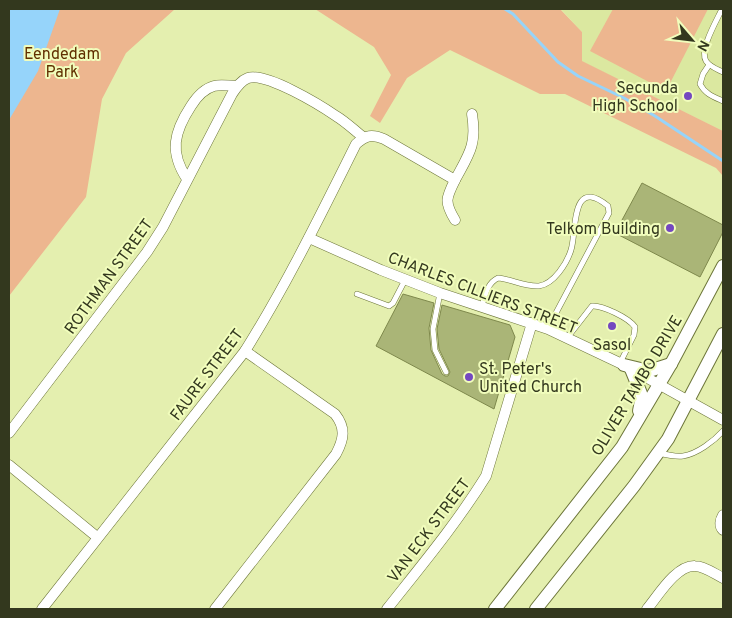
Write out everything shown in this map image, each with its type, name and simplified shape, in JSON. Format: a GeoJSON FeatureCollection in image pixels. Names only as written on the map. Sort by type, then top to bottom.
{"type":"FeatureCollection","features":[{"type":"Feature","properties":{"kind":"street","name":"ROTHMAN STREET"},"geometry":{"type":"LineString","coordinates":[[9,433],[147,252],[163,227],[187,178],[237,86],[248,78],[257,77],[269,80],[337,116],[364,137]]}},
{"type":"Feature","properties":{"kind":"street"},"geometry":{"type":"LineString","coordinates":[[187,178],[179,166],[176,150],[178,130],[184,117],[204,90],[220,85],[237,86]]}},
{"type":"Feature","properties":{"kind":"street"},"geometry":{"type":"LineString","coordinates":[[455,220],[449,211],[447,201],[472,149],[475,130],[472,114]]}},
{"type":"Feature","properties":{"kind":"street"},"geometry":{"type":"LineString","coordinates":[[364,137],[372,136],[384,139],[456,180]]}},
{"type":"Feature","properties":{"kind":"street","name":"FAURE STREET"},"geometry":{"type":"LineString","coordinates":[[42,609],[245,351],[309,238],[356,144],[364,137]]}},
{"type":"Feature","properties":{"kind":"street","name":"CHARLES CILLIERS STREET"},"geometry":{"type":"LineString","coordinates":[[309,238],[440,293],[532,322],[548,329],[625,366],[723,420]]}},
{"type":"Feature","properties":{"kind":"street","name":"OLIVER TAMBO DRIVE"},"geometry":{"type":"LineString","coordinates":[[496,609],[622,447],[671,364],[723,266]]}},
{"type":"Feature","properties":{"kind":"street","name":"VAN ECK STREET"},"geometry":{"type":"LineString","coordinates":[[387,609],[450,528],[486,476],[532,322]]}},
{"type":"Feature","properties":{"kind":"street"},"geometry":{"type":"LineString","coordinates":[[536,609],[634,486],[668,439],[723,334]]}},
{"type":"Feature","properties":{"kind":"street"},"geometry":{"type":"LineString","coordinates":[[215,609],[336,454],[344,436],[340,421],[335,414],[245,351]]}},
{"type":"Feature","properties":{"kind":"street"},"geometry":{"type":"LineString","coordinates":[[625,366],[649,371],[671,364]]}},
{"type":"Feature","properties":{"kind":"street"},"geometry":{"type":"LineString","coordinates":[[625,366],[642,396],[641,405],[633,427]]}},
{"type":"Feature","properties":{"kind":"street"},"geometry":{"type":"LineString","coordinates":[[9,465],[97,537]]}},
{"type":"Feature","properties":{"kind":"street"},"geometry":{"type":"LineString","coordinates":[[723,515],[720,522],[723,530]]}},
{"type":"Feature","properties":{"kind":"street"},"geometry":{"type":"LineString","coordinates":[[647,609],[673,576],[686,567],[695,566],[723,578]]}},
{"type":"Feature","properties":{"kind":"lane"},"geometry":{"type":"LineString","coordinates":[[722,9],[704,51],[705,60],[709,65],[723,72]]}},
{"type":"Feature","properties":{"kind":"lane"},"geometry":{"type":"LineString","coordinates":[[709,65],[703,74],[700,84],[707,93],[723,101]]}},
{"type":"Feature","properties":{"kind":"lane"},"geometry":{"type":"LineString","coordinates":[[482,306],[487,289],[493,280],[498,278],[540,286],[553,279],[571,251],[576,210],[580,203],[586,198],[601,200],[608,206],[609,213],[548,329]]}},
{"type":"Feature","properties":{"kind":"lane"},"geometry":{"type":"LineString","coordinates":[[357,294],[389,306],[393,303],[405,279]]}},
{"type":"Feature","properties":{"kind":"lane"},"geometry":{"type":"LineString","coordinates":[[440,293],[433,329],[435,350],[446,372]]}},
{"type":"Feature","properties":{"kind":"lane"},"geometry":{"type":"LineString","coordinates":[[567,338],[592,306],[600,306],[627,320],[634,326],[634,335],[625,366]]}},
{"type":"Feature","properties":{"kind":"lane"},"geometry":{"type":"LineString","coordinates":[[658,453],[678,456],[690,454],[717,438],[723,431]]}},
{"type":"Feature","properties":{"kind":"shaded area","name":"Secunda High School"},"geometry":{"type":"Polygon","coordinates":[[[561,9],[723,9],[723,131],[581,61],[582,32],[561,9]]]}},
{"type":"Feature","properties":{"kind":"green space","name":"Eendedam Park"},"geometry":{"type":"Polygon","coordinates":[[[9,9],[175,9],[126,53],[102,99],[86,197],[9,296],[9,9]]]}},
{"type":"Feature","properties":{"kind":"green space"},"geometry":{"type":"Polygon","coordinates":[[[315,9],[560,9],[582,32],[582,61],[723,131],[723,176],[716,168],[565,94],[540,94],[450,50],[407,78],[380,123],[370,116],[391,75],[374,47],[315,9]]]}},
{"type":"Feature","properties":{"kind":"green space"},"geometry":{"type":"Polygon","coordinates":[[[613,9],[708,9],[666,91],[590,51],[613,9]]]}},
{"type":"Feature","properties":{"kind":"water"},"geometry":{"type":"Polygon","coordinates":[[[9,9],[60,9],[38,71],[9,120],[9,9]]]}},
{"type":"Feature","properties":{"kind":"building","name":"Telkom Building"},"geometry":{"type":"Polygon","coordinates":[[[642,183],[723,225],[723,232],[700,277],[615,233],[642,183]]]}},
{"type":"Feature","properties":{"kind":"building","name":"St. Peter's United Church"},"geometry":{"type":"Polygon","coordinates":[[[403,294],[434,303],[429,328],[431,350],[442,374],[445,376],[448,376],[450,372],[439,349],[437,329],[442,305],[510,325],[515,337],[494,409],[376,346],[403,294]]]}},
{"type":"Feature","properties":{"kind":"waterway"},"geometry":{"type":"LineString","coordinates":[[505,9],[513,14],[558,62],[578,76],[624,98],[655,116],[723,161]]}},
{"type":"Feature","properties":{"kind":"place","name":"Secunda High School"},"geometry":{"type":"Point","coordinates":[688,96]}},
{"type":"Feature","properties":{"kind":"place","name":"Telkom Building"},"geometry":{"type":"Point","coordinates":[670,228]}},
{"type":"Feature","properties":{"kind":"place","name":"Sasol"},"geometry":{"type":"Point","coordinates":[612,326]}},
{"type":"Feature","properties":{"kind":"place","name":"St. Peter's United Church"},"geometry":{"type":"Point","coordinates":[469,377]}}]}
